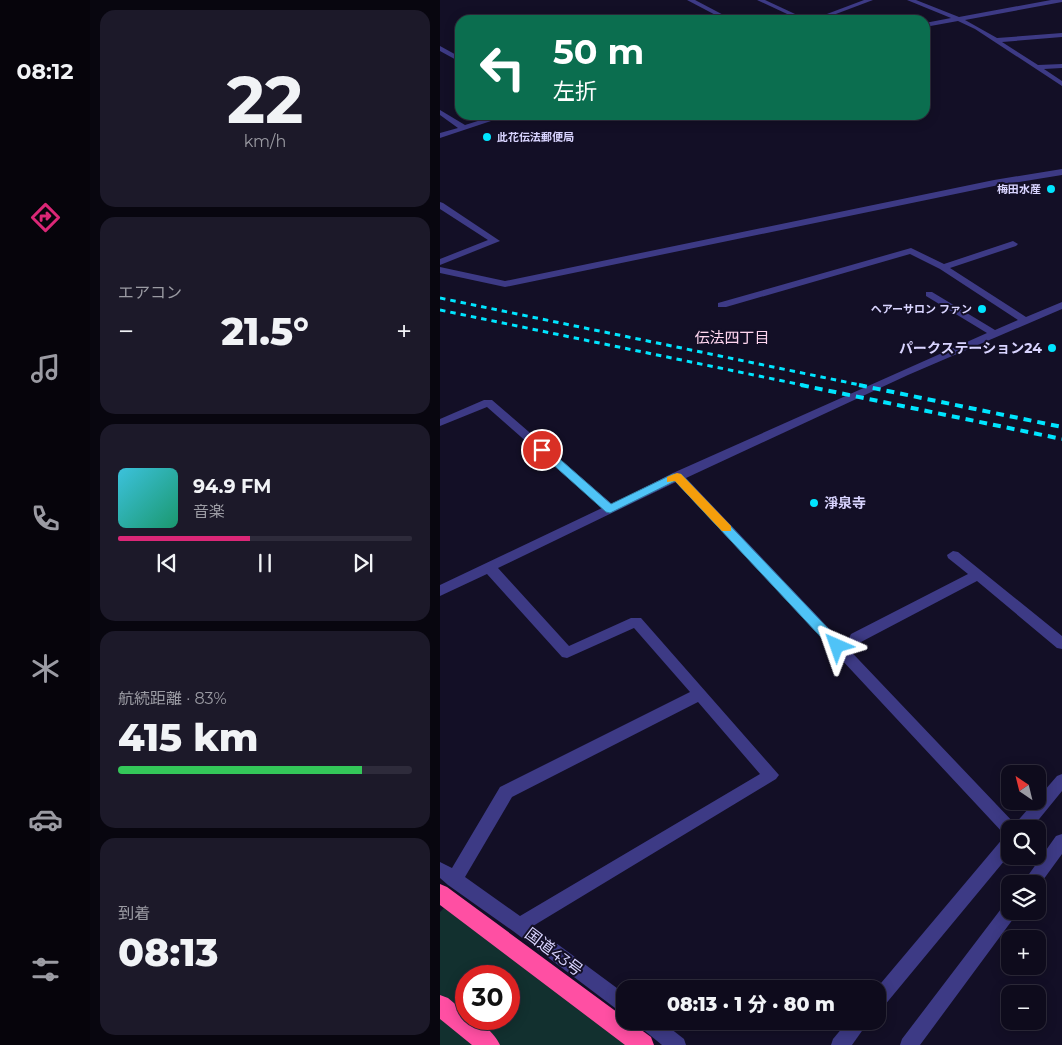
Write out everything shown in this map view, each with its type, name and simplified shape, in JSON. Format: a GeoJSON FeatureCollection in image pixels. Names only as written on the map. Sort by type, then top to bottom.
{"type":"FeatureCollection","features":[{"type":"Feature","properties":{"kind":"highway","name":"国道43号"},"geometry":{"type":"LineString","coordinates":[[445,881],[643,1045]]}},
{"type":"Feature","properties":{"kind":"highway"},"geometry":{"type":"LineString","coordinates":[[440,1005],[489,1045]]}},
{"type":"Feature","properties":{"kind":"street"},"geometry":{"type":"LineString","coordinates":[[690,0],[720,15]]}},
{"type":"Feature","properties":{"kind":"street"},"geometry":{"type":"LineString","coordinates":[[760,0],[794,15]]}},
{"type":"Feature","properties":{"kind":"street"},"geometry":{"type":"LineString","coordinates":[[828,15],[870,0]]}},
{"type":"Feature","properties":{"kind":"street"},"geometry":{"type":"LineString","coordinates":[[910,0],[959,19],[996,40],[1062,84]]}},
{"type":"Feature","properties":{"kind":"street"},"geometry":{"type":"LineString","coordinates":[[930,24],[1062,0]]}},
{"type":"Feature","properties":{"kind":"street"},"geometry":{"type":"LineString","coordinates":[[996,40],[1062,35]]}},
{"type":"Feature","properties":{"kind":"street"},"geometry":{"type":"LineString","coordinates":[[440,48],[455,57]]}},
{"type":"Feature","properties":{"kind":"street"},"geometry":{"type":"LineString","coordinates":[[1034,67],[1062,66]]}},
{"type":"Feature","properties":{"kind":"street"},"geometry":{"type":"LineString","coordinates":[[440,112],[464,128]]}},
{"type":"Feature","properties":{"kind":"street"},"geometry":{"type":"LineString","coordinates":[[440,136],[489,120]]}},
{"type":"Feature","properties":{"kind":"street"},"geometry":{"type":"LineString","coordinates":[[440,270],[505,284],[994,183],[1062,172]]}},
{"type":"Feature","properties":{"kind":"street"},"geometry":{"type":"LineString","coordinates":[[440,205],[495,241],[440,262]]}},
{"type":"Feature","properties":{"kind":"street"},"geometry":{"type":"LineString","coordinates":[[943,267],[1013,244]]}},
{"type":"Feature","properties":{"kind":"street"},"geometry":{"type":"LineString","coordinates":[[722,305],[911,251],[943,267],[1026,321]]}},
{"type":"Feature","properties":{"kind":"street"},"geometry":{"type":"LineString","coordinates":[[929,294],[994,334]]}},
{"type":"Feature","properties":{"kind":"street"},"geometry":{"type":"LineString","coordinates":[[440,591],[677,476],[1062,305]]}},
{"type":"Feature","properties":{"kind":"street"},"geometry":{"type":"LineString","coordinates":[[440,423],[488,402],[610,509]]}},
{"type":"Feature","properties":{"kind":"street"},"geometry":{"type":"LineString","coordinates":[[677,476],[1002,820]]}},
{"type":"Feature","properties":{"kind":"street"},"geometry":{"type":"LineString","coordinates":[[953,555],[1062,644]]}},
{"type":"Feature","properties":{"kind":"street"},"geometry":{"type":"LineString","coordinates":[[489,567],[567,653],[636,621],[772,775],[519,925]]}},
{"type":"Feature","properties":{"kind":"street"},"geometry":{"type":"LineString","coordinates":[[856,638],[978,575]]}},
{"type":"Feature","properties":{"kind":"street"},"geometry":{"type":"LineString","coordinates":[[616,998],[519,925],[445,881],[506,792],[700,694]]}},
{"type":"Feature","properties":{"kind":"street"},"geometry":{"type":"LineString","coordinates":[[1029,820],[1062,780]]}},
{"type":"Feature","properties":{"kind":"street"},"geometry":{"type":"LineString","coordinates":[[1037,875],[1062,841]]}},
{"type":"Feature","properties":{"kind":"street"},"geometry":{"type":"LineString","coordinates":[[886,990],[1001,853]]}},
{"type":"Feature","properties":{"kind":"street"},"geometry":{"type":"LineString","coordinates":[[909,1045],[1003,920]]}},
{"type":"Feature","properties":{"kind":"street"},"geometry":{"type":"LineString","coordinates":[[658,1030],[677,1045]]}},
{"type":"Feature","properties":{"kind":"street"},"geometry":{"type":"LineString","coordinates":[[840,1045],[852,1030]]}},
{"type":"Feature","properties":{"kind":"green space"},"geometry":{"type":"Polygon","coordinates":[[[455,897],[616,1020],[616,1030],[629,1030],[649,1045],[440,1045],[440,912],[455,897]]]}},
{"type":"Feature","properties":{"kind":"railway"},"geometry":{"type":"LineString","coordinates":[[440,298],[865,386]]}},
{"type":"Feature","properties":{"kind":"railway"},"geometry":{"type":"LineString","coordinates":[[440,310],[807,386]]}},
{"type":"Feature","properties":{"kind":"railway"},"geometry":{"type":"LineString","coordinates":[[801,385],[1062,439]]}},
{"type":"Feature","properties":{"kind":"railway"},"geometry":{"type":"LineString","coordinates":[[859,385],[1062,427]]}},
{"type":"Feature","properties":{"kind":"slow traffic"},"geometry":{"type":"LineString","coordinates":[[670,479],[677,476],[726,529]]}},
{"type":"Feature","properties":{"kind":"place","name":"此花伝法郵便局"},"geometry":{"type":"Point","coordinates":[487,137]}},
{"type":"Feature","properties":{"kind":"place","name":"梅田水産"},"geometry":{"type":"Point","coordinates":[1051,189]}},
{"type":"Feature","properties":{"kind":"place","name":"ヘアーサロン ファン"},"geometry":{"type":"Point","coordinates":[982,309]}},
{"type":"Feature","properties":{"kind":"place","name":"パークステーション24"},"geometry":{"type":"Point","coordinates":[1052,348]}},
{"type":"Feature","properties":{"kind":"place","name":"淨泉寺"},"geometry":{"type":"Point","coordinates":[814,503]}},
{"type":"Feature","properties":{"kind":"district","name":"伝法四丁目"},"geometry":{"type":"Point","coordinates":[732,337]}},
{"type":"Feature","properties":{"kind":"route"},"geometry":{"type":"LineString","coordinates":[[542,450],[610,509],[677,476],[837,646]]}}]}
